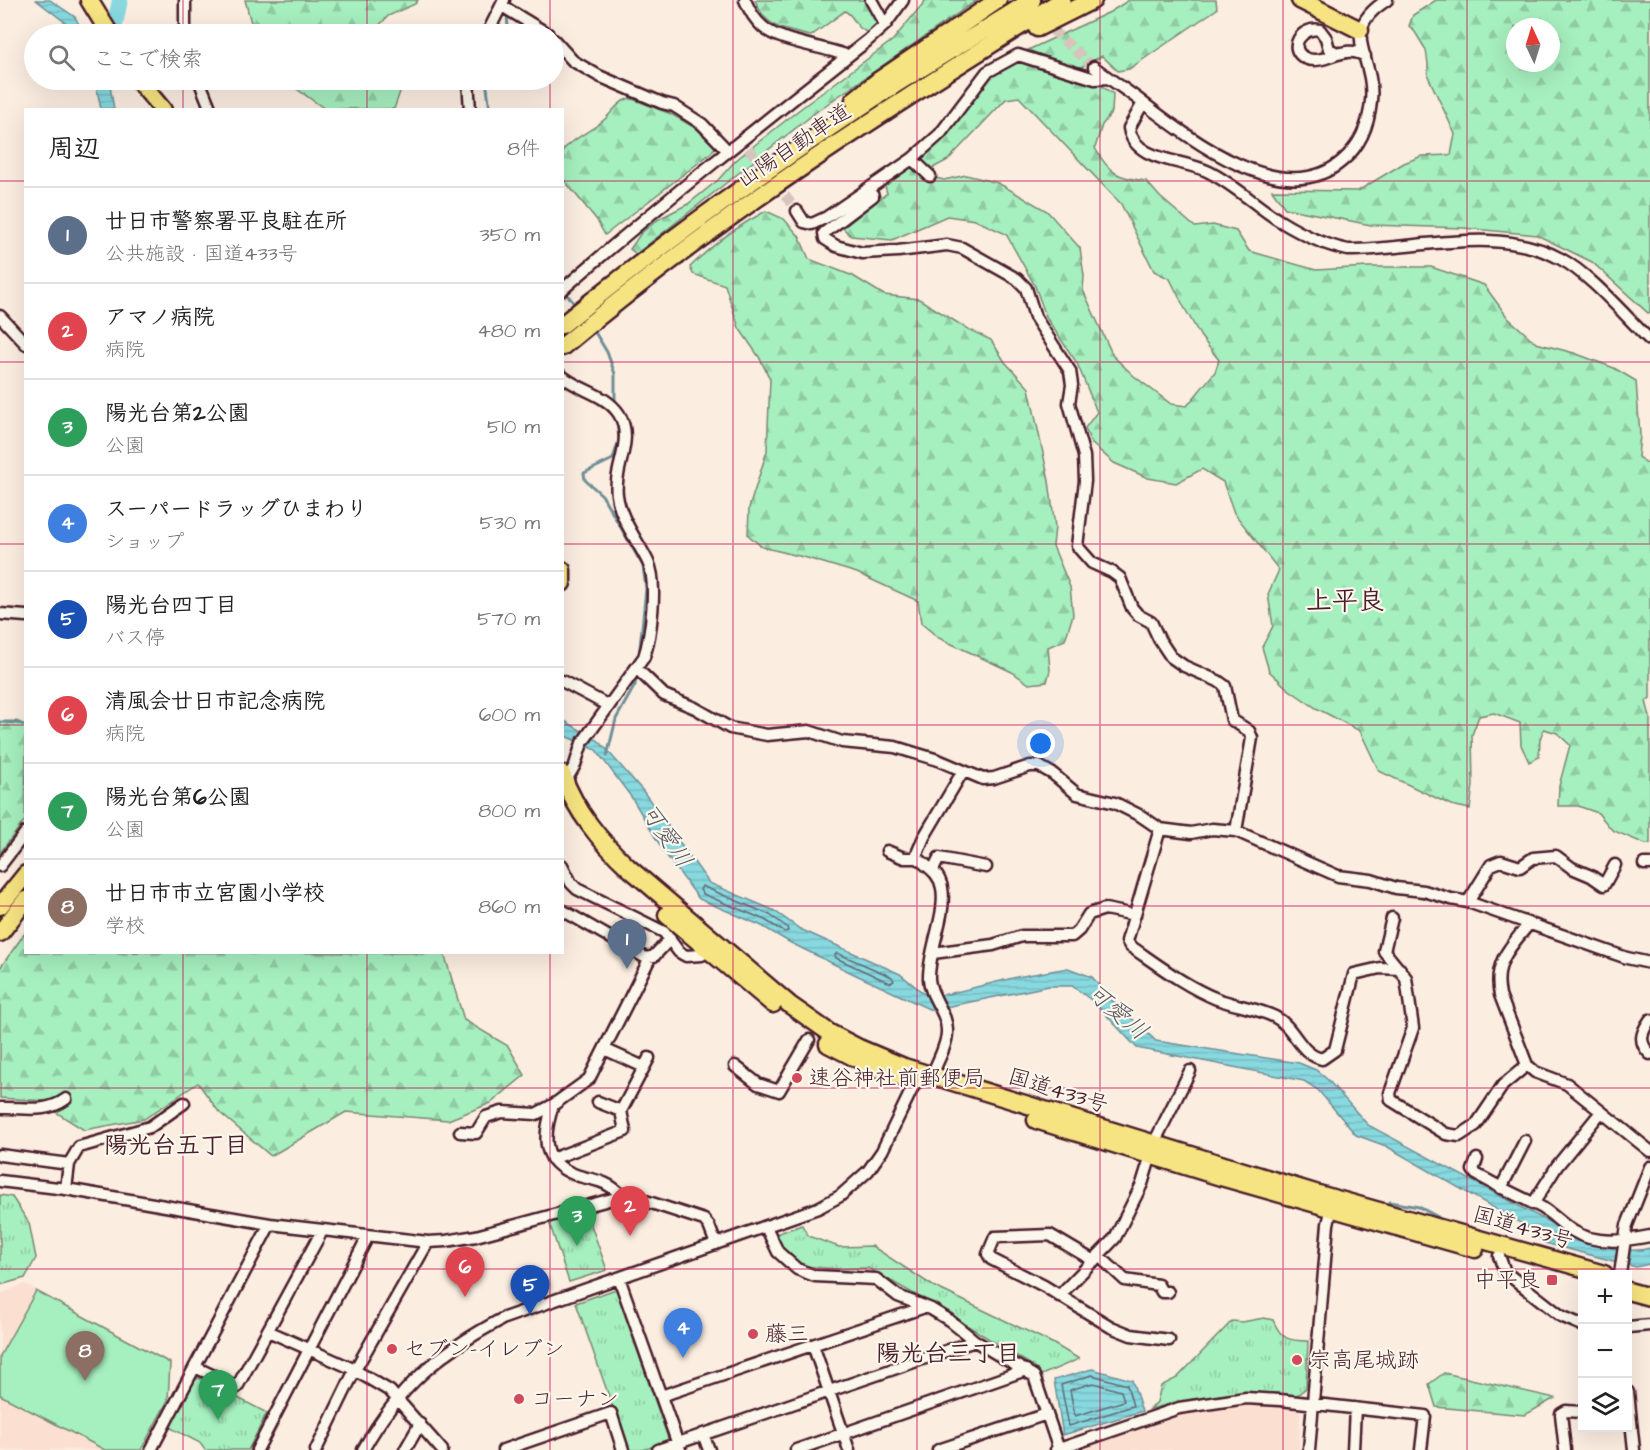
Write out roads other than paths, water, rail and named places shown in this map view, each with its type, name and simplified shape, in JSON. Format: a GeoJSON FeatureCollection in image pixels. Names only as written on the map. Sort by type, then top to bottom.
{"type":"FeatureCollection","features":[{"type":"Feature","properties":{"kind":"highway"},"geometry":{"type":"LineString","coordinates":[[742,188],[879,81],[998,0]]}},
{"type":"Feature","properties":{"kind":"highway","name":"山陽自動車道"},"geometry":{"type":"LineString","coordinates":[[564,323],[658,249],[742,188],[866,104],[1032,0]]}},
{"type":"Feature","properties":{"kind":"highway","name":"山陽自動車道"},"geometry":{"type":"LineString","coordinates":[[564,345],[687,248],[831,147],[1062,0]]}},
{"type":"Feature","properties":{"kind":"highway"},"geometry":{"type":"LineString","coordinates":[[831,147],[993,51],[1093,0]]}},
{"type":"Feature","properties":{"kind":"highway"},"geometry":{"type":"LineString","coordinates":[[1300,0],[1360,30]]}},
{"type":"Feature","properties":{"kind":"highway"},"geometry":{"type":"LineString","coordinates":[[1310,0],[1348,19],[1360,30]]}},
{"type":"Feature","properties":{"kind":"highway"},"geometry":{"type":"LineString","coordinates":[[93,7],[104,24]]}},
{"type":"Feature","properties":{"kind":"highway"},"geometry":{"type":"LineString","coordinates":[[146,90],[161,108]]}},
{"type":"Feature","properties":{"kind":"highway","name":"国道433号"},"geometry":{"type":"LineString","coordinates":[[564,778],[581,815],[604,844],[764,997],[813,1034],[848,1056],[916,1082],[1152,1149],[1499,1256],[1578,1278]]}},
{"type":"Feature","properties":{"kind":"highway","name":"国道433号"},"geometry":{"type":"LineString","coordinates":[[564,804],[587,841],[604,860],[711,945],[830,1033],[895,1063],[916,1082]]}},
{"type":"Feature","properties":{"kind":"highway"},"geometry":{"type":"LineString","coordinates":[[0,906],[24,876]]}},
{"type":"Feature","properties":{"kind":"highway"},"geometry":{"type":"LineString","coordinates":[[0,933],[24,903]]}},
{"type":"Feature","properties":{"kind":"highway","name":"国道433号"},"geometry":{"type":"LineString","coordinates":[[1333,1204],[1585,1270]]}},
{"type":"Feature","properties":{"kind":"highway"},"geometry":{"type":"LineString","coordinates":[[1632,1277],[1650,1285]]}},
{"type":"Feature","properties":{"kind":"highway"},"geometry":{"type":"LineString","coordinates":[[1632,1292],[1650,1297]]}},
{"type":"Feature","properties":{"kind":"street"},"geometry":{"type":"LineString","coordinates":[[185,0],[185,24]]}},
{"type":"Feature","properties":{"kind":"street"},"geometry":{"type":"LineString","coordinates":[[745,0],[749,11],[764,28],[778,36],[848,56]]}},
{"type":"Feature","properties":{"kind":"street"},"geometry":{"type":"LineString","coordinates":[[871,0],[885,26]]}},
{"type":"Feature","properties":{"kind":"street"},"geometry":{"type":"LineString","coordinates":[[564,288],[728,150],[744,144],[885,26],[903,0]]}},
{"type":"Feature","properties":{"kind":"street"},"geometry":{"type":"LineString","coordinates":[[1094,67],[1201,145],[1263,174],[1285,178],[1305,177],[1322,173],[1348,156],[1366,127],[1372,100],[1360,30],[1366,16],[1388,0]]}},
{"type":"Feature","properties":{"kind":"street"},"geometry":{"type":"LineString","coordinates":[[492,24],[503,3],[533,24]]}},
{"type":"Feature","properties":{"kind":"street"},"geometry":{"type":"LineString","coordinates":[[564,51],[573,61],[599,76],[662,104],[674,106],[702,124],[728,150]]}},
{"type":"Feature","properties":{"kind":"street"},"geometry":{"type":"LineString","coordinates":[[1337,53],[1354,51],[1365,56]]}},
{"type":"Feature","properties":{"kind":"street"},"geometry":{"type":"LineString","coordinates":[[797,211],[804,222],[812,224],[827,217],[912,159],[940,134],[987,72],[1018,55],[1095,79],[1107,78]]}},
{"type":"Feature","properties":{"kind":"street"},"geometry":{"type":"LineString","coordinates":[[203,90],[210,108]]}},
{"type":"Feature","properties":{"kind":"street"},"geometry":{"type":"LineString","coordinates":[[469,90],[470,108]]}},
{"type":"Feature","properties":{"kind":"street"},"geometry":{"type":"LineString","coordinates":[[1143,103],[1129,128],[1132,141],[1138,147],[1154,155],[1207,170],[1280,221],[1316,240],[1331,247],[1348,250],[1482,241],[1524,245],[1562,260],[1580,272],[1650,340]]}},
{"type":"Feature","properties":{"kind":"street"},"geometry":{"type":"LineString","coordinates":[[912,159],[930,176]]}},
{"type":"Feature","properties":{"kind":"street"},"geometry":{"type":"LineString","coordinates":[[867,189],[873,196],[824,233],[825,239],[836,246],[862,253],[947,245],[962,248],[1017,279],[1026,288],[1035,317],[1070,371],[1072,384],[1069,403],[1084,456],[1085,481],[1077,546],[1092,563],[1120,578],[1132,608],[1138,615],[1151,622],[1171,657],[1225,686],[1232,720],[1250,731],[1252,738],[1236,831]]}},
{"type":"Feature","properties":{"kind":"street"},"geometry":{"type":"LineString","coordinates":[[0,316],[24,342]]}},
{"type":"Feature","properties":{"kind":"street"},"geometry":{"type":"LineString","coordinates":[[564,377],[606,401],[617,411],[623,424],[625,439],[617,477],[617,495],[622,512],[648,562],[653,577],[644,657],[581,744],[574,765],[564,778]]}},
{"type":"Feature","properties":{"kind":"street"},"geometry":{"type":"LineString","coordinates":[[0,614],[24,616]]}},
{"type":"Feature","properties":{"kind":"street"},"geometry":{"type":"LineString","coordinates":[[636,668],[664,695],[695,708],[730,728],[767,735],[809,731],[843,742],[895,747],[938,760],[984,779],[1030,766],[1039,766],[1053,774],[1077,794],[1115,803],[1160,829],[1191,833],[1212,829],[1236,831],[1338,876],[1371,880],[1396,888],[1424,891],[1451,900],[1468,902],[1627,958],[1650,963]]}},
{"type":"Feature","properties":{"kind":"street"},"geometry":{"type":"LineString","coordinates":[[564,682],[609,706]]}},
{"type":"Feature","properties":{"kind":"street"},"geometry":{"type":"LineString","coordinates":[[917,858],[924,837],[963,771]]}},
{"type":"Feature","properties":{"kind":"street"},"geometry":{"type":"LineString","coordinates":[[1160,829],[1128,938],[1130,946],[1174,976],[1203,992],[1273,1016],[1286,1024],[1306,1052],[1320,1059],[1334,1051],[1354,974],[1378,969],[1400,969]]}},
{"type":"Feature","properties":{"kind":"street"},"geometry":{"type":"LineString","coordinates":[[0,866],[24,835]]}},
{"type":"Feature","properties":{"kind":"street"},"geometry":{"type":"LineString","coordinates":[[363,1450],[398,1399],[428,1367],[472,1335],[504,1318],[818,1208],[840,1196],[860,1180],[882,1150],[916,1082],[947,1035],[947,1027],[932,992],[929,978],[942,895],[940,881],[933,870],[917,858],[904,858],[887,851]]}},
{"type":"Feature","properties":{"kind":"street"},"geometry":{"type":"LineString","coordinates":[[1468,902],[1491,865],[1501,861],[1520,867],[1533,858],[1556,856],[1572,868],[1591,876],[1604,885],[1615,865]]}},
{"type":"Feature","properties":{"kind":"street"},"geometry":{"type":"LineString","coordinates":[[933,870],[939,858],[986,867]]}},
{"type":"Feature","properties":{"kind":"street"},"geometry":{"type":"LineString","coordinates":[[564,868],[577,889]]}},
{"type":"Feature","properties":{"kind":"street"},"geometry":{"type":"LineString","coordinates":[[564,884],[660,930],[679,952],[686,956],[702,955],[711,945]]}},
{"type":"Feature","properties":{"kind":"street"},"geometry":{"type":"LineString","coordinates":[[933,953],[993,945],[1022,936],[1072,936],[1079,930],[1089,914],[1104,909],[1136,915]]}},
{"type":"Feature","properties":{"kind":"street"},"geometry":{"type":"LineString","coordinates":[[564,911],[636,954],[650,958]]}},
{"type":"Feature","properties":{"kind":"street"},"geometry":{"type":"LineString","coordinates":[[1392,918],[1384,951],[1407,981],[1413,1028],[1390,1093],[1389,1097],[1393,1103],[1446,1134],[1459,1136],[1476,1125],[1503,1085],[1527,1065]]}},
{"type":"Feature","properties":{"kind":"street"},"geometry":{"type":"LineString","coordinates":[[1529,924],[1501,961],[1497,984],[1527,1065],[1535,1072],[1567,1084],[1650,1151]]}},
{"type":"Feature","properties":{"kind":"street"},"geometry":{"type":"LineString","coordinates":[[460,1132],[476,1132],[486,1117],[502,1112],[536,1114],[553,1105],[589,1079],[650,958],[670,939]]}},
{"type":"Feature","properties":{"kind":"street"},"geometry":{"type":"LineString","coordinates":[[1650,1020],[1642,1032],[1641,1040],[1650,1054]]}},
{"type":"Feature","properties":{"kind":"street"},"geometry":{"type":"LineString","coordinates":[[735,1066],[758,1084],[778,1091],[809,1040]]}},
{"type":"Feature","properties":{"kind":"street"},"geometry":{"type":"LineString","coordinates":[[552,1159],[625,1131],[621,1111],[646,1063],[604,1049]]}},
{"type":"Feature","properties":{"kind":"street"},"geometry":{"type":"LineString","coordinates":[[1059,1296],[1118,1234],[1143,1182],[1152,1149],[1191,1071]]}},
{"type":"Feature","properties":{"kind":"street"},"geometry":{"type":"LineString","coordinates":[[0,1108],[38,1110],[57,1105],[66,1099]]}},
{"type":"Feature","properties":{"kind":"street"},"geometry":{"type":"LineString","coordinates":[[598,1102],[621,1111]]}},
{"type":"Feature","properties":{"kind":"street"},"geometry":{"type":"LineString","coordinates":[[66,1189],[69,1164],[79,1147],[150,1127],[184,1103]]}},
{"type":"Feature","properties":{"kind":"street"},"geometry":{"type":"LineString","coordinates":[[553,1105],[546,1126],[546,1143],[552,1159],[565,1170],[596,1179],[609,1185],[623,1196]]}},
{"type":"Feature","properties":{"kind":"street"},"geometry":{"type":"LineString","coordinates":[[1533,1204],[1557,1166],[1601,1112]]}},
{"type":"Feature","properties":{"kind":"street"},"geometry":{"type":"LineString","coordinates":[[1501,1188],[1525,1141]]}},
{"type":"Feature","properties":{"kind":"street"},"geometry":{"type":"LineString","coordinates":[[0,1155],[69,1164]]}},
{"type":"Feature","properties":{"kind":"street"},"geometry":{"type":"LineString","coordinates":[[1477,1159],[1473,1168],[1474,1173],[1545,1210],[1581,1236],[1627,1243],[1650,1236]]}},
{"type":"Feature","properties":{"kind":"street"},"geometry":{"type":"LineString","coordinates":[[1624,1270],[1630,1217],[1650,1167]]}},
{"type":"Feature","properties":{"kind":"street"},"geometry":{"type":"LineString","coordinates":[[0,1181],[66,1189],[270,1224],[428,1242],[476,1236],[630,1196],[704,1220],[716,1244]]}},
{"type":"Feature","properties":{"kind":"street"},"geometry":{"type":"LineString","coordinates":[[1310,1450],[1328,1224],[1333,1204]]}},
{"type":"Feature","properties":{"kind":"street"},"geometry":{"type":"LineString","coordinates":[[151,1450],[270,1224]]}},
{"type":"Feature","properties":{"kind":"street"},"geometry":{"type":"LineString","coordinates":[[766,1227],[778,1252],[797,1269],[815,1276],[876,1279],[898,1296],[926,1307],[949,1320],[975,1341],[1034,1376],[1058,1450],[1179,1408],[1246,1398],[1425,1416],[1421,1450]]}},
{"type":"Feature","properties":{"kind":"street"},"geometry":{"type":"LineString","coordinates":[[195,1367],[237,1387],[322,1231]]}},
{"type":"Feature","properties":{"kind":"street"},"geometry":{"type":"LineString","coordinates":[[1168,1292],[1163,1292],[1157,1284],[1125,1280],[1096,1258],[1050,1235],[994,1238],[988,1251],[989,1257],[1121,1332],[1169,1340]]}},
{"type":"Feature","properties":{"kind":"street"},"geometry":{"type":"LineString","coordinates":[[257,1450],[368,1236]]}},
{"type":"Feature","properties":{"kind":"street"},"geometry":{"type":"LineString","coordinates":[[316,1450],[355,1370],[428,1242]]}},
{"type":"Feature","properties":{"kind":"street"},"geometry":{"type":"LineString","coordinates":[[1499,1256],[1505,1272],[1561,1316],[1580,1324]]}},
{"type":"Feature","properties":{"kind":"street"},"geometry":{"type":"LineString","coordinates":[[619,1278],[679,1447]]}},
{"type":"Feature","properties":{"kind":"street"},"geometry":{"type":"LineString","coordinates":[[662,1396],[926,1307]]}},
{"type":"Feature","properties":{"kind":"street"},"geometry":{"type":"LineString","coordinates":[[267,1331],[355,1370],[390,1391],[442,1450]]}},
{"type":"Feature","properties":{"kind":"street"},"geometry":{"type":"LineString","coordinates":[[657,1450],[679,1447],[703,1434],[975,1341]]}},
{"type":"Feature","properties":{"kind":"street"},"geometry":{"type":"LineString","coordinates":[[813,1345],[849,1450]]}},
{"type":"Feature","properties":{"kind":"street"},"geometry":{"type":"LineString","coordinates":[[796,1450],[1026,1370]]}},
{"type":"Feature","properties":{"kind":"street"},"geometry":{"type":"LineString","coordinates":[[1353,1450],[1355,1408]]}},
{"type":"Feature","properties":{"kind":"street"},"geometry":{"type":"LineString","coordinates":[[1565,1450],[1561,1414],[1566,1411],[1578,1412]]}},
{"type":"Feature","properties":{"kind":"street"},"geometry":{"type":"LineString","coordinates":[[503,1450],[611,1413],[623,1450]]}},
{"type":"Feature","properties":{"kind":"street"},"geometry":{"type":"LineString","coordinates":[[938,1450],[1047,1414]]}},
{"type":"Feature","properties":{"kind":"street"},"geometry":{"type":"LineString","coordinates":[[405,1450],[420,1424]]}},
{"type":"Feature","properties":{"kind":"street"},"geometry":{"type":"LineString","coordinates":[[1632,1432],[1634,1450]]}},
{"type":"Feature","properties":{"kind":"street"},"geometry":{"type":"LineString","coordinates":[[703,1434],[709,1450]]}},
{"type":"Feature","properties":{"kind":"water"},"geometry":{"type":"Polygon","coordinates":[[[36,0],[50,0],[75,17],[79,24],[67,24],[36,0]]]}},
{"type":"Feature","properties":{"kind":"water"},"geometry":{"type":"Polygon","coordinates":[[[97,90],[111,90],[114,108],[101,108],[97,90]]]}},
{"type":"Feature","properties":{"kind":"water","name":"可愛川"},"geometry":{"type":"Polygon","coordinates":[[[564,721],[599,741],[643,791],[709,883],[773,910],[800,929],[900,974],[927,996],[948,994],[1017,977],[1068,968],[1092,977],[1110,998],[1156,1041],[1299,1063],[1316,1070],[1328,1080],[1368,1125],[1586,1242],[1626,1250],[1650,1248],[1650,1264],[1636,1267],[1545,1243],[1524,1225],[1386,1146],[1356,1135],[1318,1090],[1304,1081],[1137,1048],[1094,1002],[1072,986],[1049,986],[931,1010],[789,942],[762,926],[699,899],[664,852],[632,798],[596,750],[564,735],[564,721]]]}},
{"type":"Feature","properties":{"kind":"water"},"geometry":{"type":"Polygon","coordinates":[[[1092,1369],[1132,1380],[1142,1411],[1063,1435],[1054,1380],[1092,1369]]]}},
{"type":"Feature","properties":{"kind":"waterway"},"geometry":{"type":"LineString","coordinates":[[115,24],[120,0]]}},
{"type":"Feature","properties":{"kind":"waterway"},"geometry":{"type":"LineString","coordinates":[[507,13],[508,24]]}},
{"type":"Feature","properties":{"kind":"waterway"},"geometry":{"type":"LineString","coordinates":[[487,90],[490,108]]}},
{"type":"Feature","properties":{"kind":"waterway"},"geometry":{"type":"LineString","coordinates":[[564,291],[577,307]]}},
{"type":"Feature","properties":{"kind":"waterway"},"geometry":{"type":"LineString","coordinates":[[593,329],[607,352],[615,374],[615,404]]}},
{"type":"Feature","properties":{"kind":"waterway"},"geometry":{"type":"LineString","coordinates":[[617,420],[619,440],[613,459],[584,473],[585,480],[602,495],[643,566],[646,589],[639,657]]}},
{"type":"Feature","properties":{"kind":"waterway"},"geometry":{"type":"LineString","coordinates":[[607,756],[616,719],[635,685],[637,673]]}},
{"type":"Feature","properties":{"kind":"waterway"},"geometry":{"type":"LineString","coordinates":[[0,722],[17,722],[24,725]]}},
{"type":"Feature","properties":{"kind":"waterway"},"geometry":{"type":"LineString","coordinates":[[1389,1202],[1419,1207],[1438,1217]]}},
{"type":"Feature","properties":{"kind":"tunnel"},"geometry":{"type":"LineString","coordinates":[[1041,20],[1094,67]]}},
{"type":"Feature","properties":{"kind":"tunnel"},"geometry":{"type":"LineString","coordinates":[[748,148],[797,211]]}},
{"type":"Feature","properties":{"kind":"place","name":"廿日市警察署平良駐在所"},"geometry":{"type":"Point","coordinates":[627,969]}},
{"type":"Feature","properties":{"kind":"place","name":"速谷神社前郵便局"},"geometry":{"type":"Point","coordinates":[797,1078]}},
{"type":"Feature","properties":{"kind":"place","name":"アマノ病院"},"geometry":{"type":"Point","coordinates":[630,1236]}},
{"type":"Feature","properties":{"kind":"place","name":"陽光台第2公園"},"geometry":{"type":"Point","coordinates":[577,1246]}},
{"type":"Feature","properties":{"kind":"place","name":"中平良"},"geometry":{"type":"Point","coordinates":[1552,1280]}},
{"type":"Feature","properties":{"kind":"place","name":"清風会廿日市記念病院"},"geometry":{"type":"Point","coordinates":[465,1297]}},
{"type":"Feature","properties":{"kind":"place","name":"陽光台四丁目"},"geometry":{"type":"Point","coordinates":[530,1315]}},
{"type":"Feature","properties":{"kind":"place","name":"藤三"},"geometry":{"type":"Point","coordinates":[753,1334]}},
{"type":"Feature","properties":{"kind":"place","name":"セブン-イレブン"},"geometry":{"type":"Point","coordinates":[392,1349]}},
{"type":"Feature","properties":{"kind":"place","name":"スーパードラッグひまわり"},"geometry":{"type":"Point","coordinates":[683,1358]}},
{"type":"Feature","properties":{"kind":"place","name":"宗高尾城跡"},"geometry":{"type":"Point","coordinates":[1297,1360]}},
{"type":"Feature","properties":{"kind":"place","name":"廿日市市立宮園小学校"},"geometry":{"type":"Point","coordinates":[85,1381]}},
{"type":"Feature","properties":{"kind":"place","name":"コーナン"},"geometry":{"type":"Point","coordinates":[519,1399]}},
{"type":"Feature","properties":{"kind":"place","name":"陽光台第6公園"},"geometry":{"type":"Point","coordinates":[218,1420]}},
{"type":"Feature","properties":{"kind":"district","name":"上平良"},"geometry":{"type":"Point","coordinates":[1345,601]}},
{"type":"Feature","properties":{"kind":"district","name":"陽光台五丁目"},"geometry":{"type":"Point","coordinates":[176,1146]}},
{"type":"Feature","properties":{"kind":"district","name":"陽光台三丁目"},"geometry":{"type":"Point","coordinates":[948,1354]}}]}
